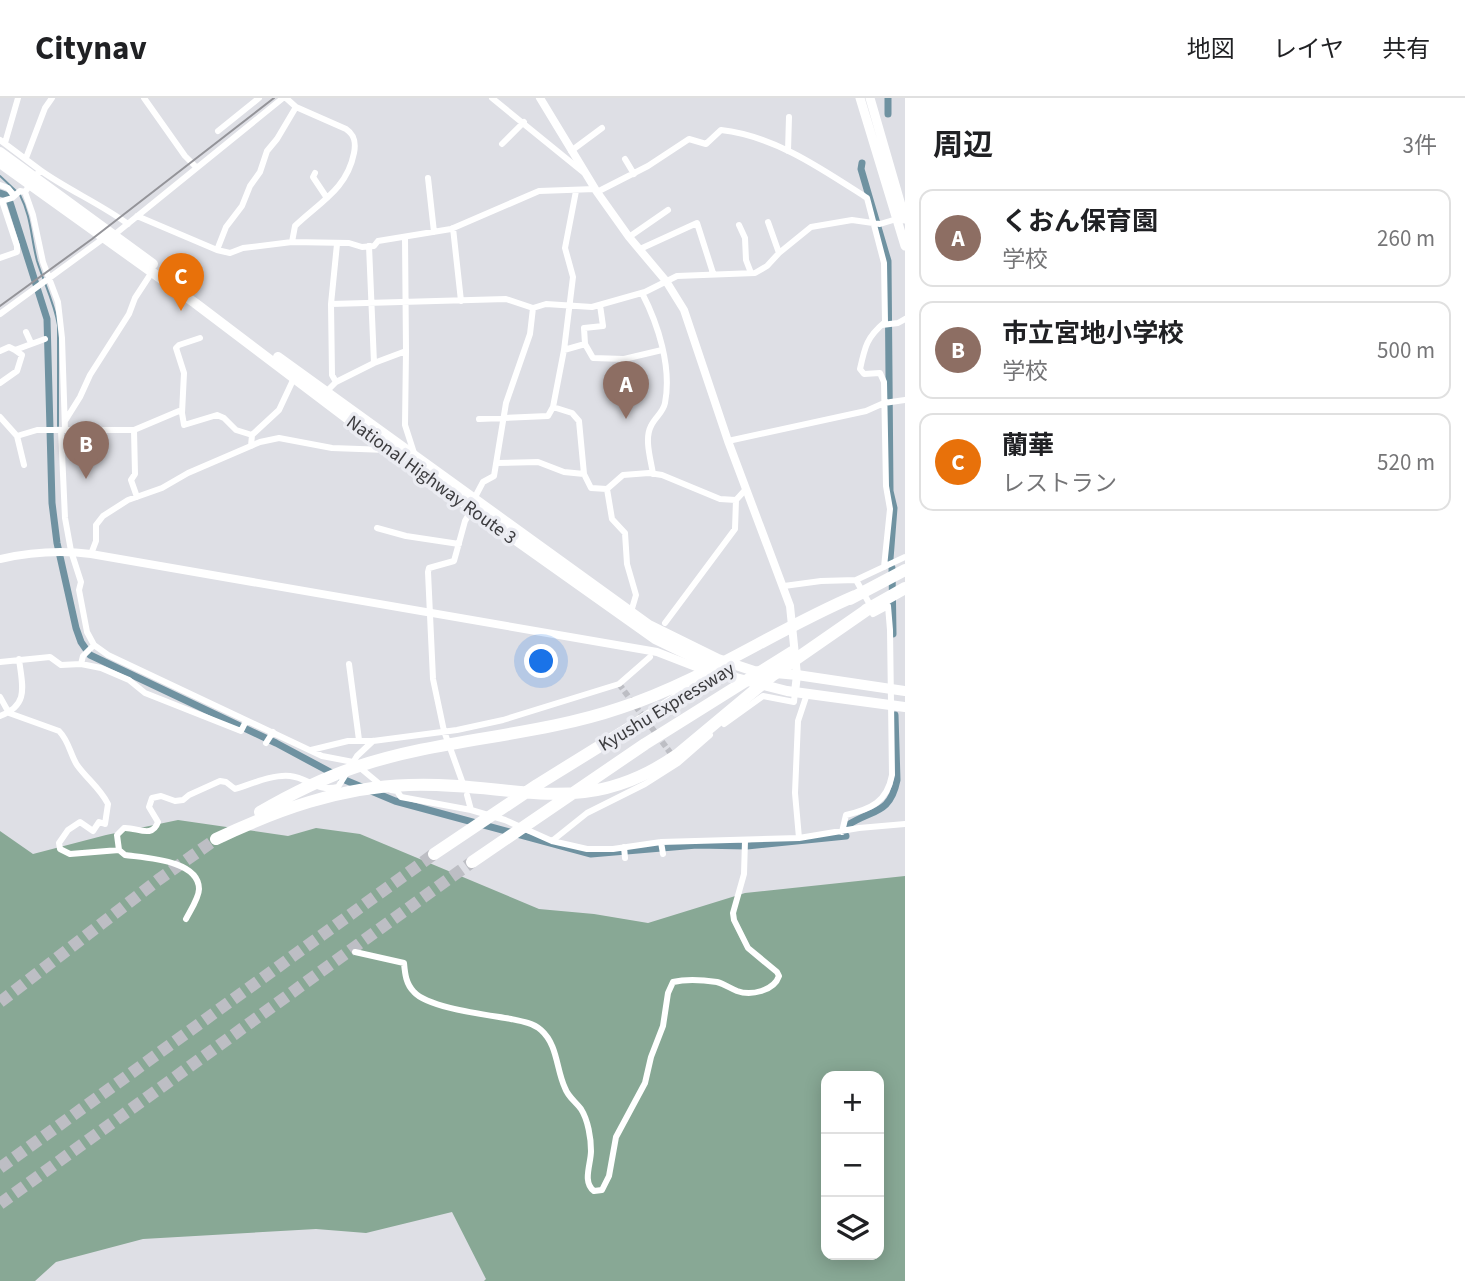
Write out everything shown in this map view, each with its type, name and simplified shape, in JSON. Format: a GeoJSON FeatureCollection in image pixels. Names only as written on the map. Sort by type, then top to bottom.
{"type":"FeatureCollection","features":[{"type":"Feature","properties":{"kind":"highway","name":"National Highway Route 3"},"geometry":{"type":"LineString","coordinates":[[2,145],[18,191]]}},
{"type":"Feature","properties":{"kind":"highway","name":"National Highway Route 3"},"geometry":{"type":"LineString","coordinates":[[0,163],[18,191],[109,237],[415,457],[473,504],[655,639],[736,678],[796,692],[905,707]]}},
{"type":"Feature","properties":{"kind":"highway","name":"National Highway Route 3"},"geometry":{"type":"LineString","coordinates":[[109,237],[390,450],[649,625],[718,659],[754,671],[905,691]]}},
{"type":"Feature","properties":{"kind":"highway","name":"Kyushu Expressway"},"geometry":{"type":"LineString","coordinates":[[434,854],[702,677],[905,570]]}},
{"type":"Feature","properties":{"kind":"highway","name":"Kyushu Expressway"},"geometry":{"type":"LineString","coordinates":[[472,862],[645,744],[733,688],[905,588]]}},
{"type":"Feature","properties":{"kind":"highway"},"geometry":{"type":"LineString","coordinates":[[702,677],[621,708],[529,731],[429,749],[357,766],[216,839],[255,821],[287,803],[379,786],[445,786],[538,794],[581,793],[622,785],[660,767],[677,755],[772,675],[871,607]]}},
{"type":"Feature","properties":{"kind":"main road"},"geometry":{"type":"LineString","coordinates":[[860,98],[903,218]]}},
{"type":"Feature","properties":{"kind":"main road"},"geometry":{"type":"LineString","coordinates":[[870,98],[903,218],[905,246]]}},
{"type":"Feature","properties":{"kind":"street"},"geometry":{"type":"LineString","coordinates":[[18,98],[2,145],[26,158]]}},
{"type":"Feature","properties":{"kind":"street"},"geometry":{"type":"LineString","coordinates":[[0,258],[17,252],[18,191],[26,158],[45,108],[52,98]]}},
{"type":"Feature","properties":{"kind":"street"},"geometry":{"type":"LineString","coordinates":[[144,98],[185,156],[196,167]]}},
{"type":"Feature","properties":{"kind":"street"},"geometry":{"type":"LineString","coordinates":[[218,131],[259,98]]}},
{"type":"Feature","properties":{"kind":"street"},"geometry":{"type":"LineString","coordinates":[[0,314],[128,224],[285,98],[296,107],[351,132],[356,143],[349,174],[295,226],[292,242]]}},
{"type":"Feature","properties":{"kind":"street"},"geometry":{"type":"LineString","coordinates":[[492,98],[587,176]]}},
{"type":"Feature","properties":{"kind":"street"},"geometry":{"type":"LineString","coordinates":[[541,98],[596,190],[629,237],[666,281],[684,310],[728,441],[784,586],[790,606],[797,675],[795,793],[799,838]]}},
{"type":"Feature","properties":{"kind":"street"},"geometry":{"type":"LineString","coordinates":[[217,250],[226,226],[242,206],[250,186],[260,172],[267,151],[296,107]]}},
{"type":"Feature","properties":{"kind":"street"},"geometry":{"type":"LineString","coordinates":[[789,117],[789,151]]}},
{"type":"Feature","properties":{"kind":"street"},"geometry":{"type":"LineString","coordinates":[[502,144],[524,122]]}},
{"type":"Feature","properties":{"kind":"street"},"geometry":{"type":"LineString","coordinates":[[572,151],[602,128]]}},
{"type":"Feature","properties":{"kind":"street"},"geometry":{"type":"LineString","coordinates":[[137,216],[230,253],[243,248],[292,242],[369,246],[378,241],[453,229],[539,191],[596,190],[634,174],[689,139],[706,144],[721,130],[800,155],[867,198],[884,263],[883,324]]}},
{"type":"Feature","properties":{"kind":"street"},"geometry":{"type":"LineString","coordinates":[[625,159],[634,174]]}},
{"type":"Feature","properties":{"kind":"street"},"geometry":{"type":"LineString","coordinates":[[315,173],[313,177],[327,198]]}},
{"type":"Feature","properties":{"kind":"street"},"geometry":{"type":"LineString","coordinates":[[428,178],[434,232]]}},
{"type":"Feature","properties":{"kind":"street"},"geometry":{"type":"LineString","coordinates":[[0,185],[18,191],[71,192],[106,208],[128,224]]}},
{"type":"Feature","properties":{"kind":"street"},"geometry":{"type":"LineString","coordinates":[[18,191],[33,215],[42,284],[58,302],[65,421],[65,518],[70,551],[81,582],[79,590],[88,632],[94,645],[108,655],[322,756],[353,762],[370,778],[386,789],[397,791],[401,797],[471,810],[505,820],[552,841],[587,849],[661,842],[799,838],[905,824]]}},
{"type":"Feature","properties":{"kind":"street"},"geometry":{"type":"LineString","coordinates":[[480,419],[548,416],[553,407],[564,350],[573,277],[565,248],[576,191]]}},
{"type":"Feature","properties":{"kind":"street"},"geometry":{"type":"LineString","coordinates":[[629,237],[668,210]]}},
{"type":"Feature","properties":{"kind":"street"},"geometry":{"type":"LineString","coordinates":[[331,304],[506,299],[533,308],[546,304],[592,307],[642,293],[677,276],[751,273],[767,266],[811,227],[852,220],[875,222],[903,218]]}},
{"type":"Feature","properties":{"kind":"street"},"geometry":{"type":"LineString","coordinates":[[768,222],[779,253]]}},
{"type":"Feature","properties":{"kind":"street"},"geometry":{"type":"LineString","coordinates":[[640,249],[697,223],[713,273]]}},
{"type":"Feature","properties":{"kind":"street"},"geometry":{"type":"LineString","coordinates":[[739,225],[745,238],[746,260],[751,273]]}},
{"type":"Feature","properties":{"kind":"street"},"geometry":{"type":"LineString","coordinates":[[453,229],[461,301]]}},
{"type":"Feature","properties":{"kind":"street"},"geometry":{"type":"LineString","coordinates":[[405,237],[405,425],[415,457]]}},
{"type":"Feature","properties":{"kind":"street"},"geometry":{"type":"LineString","coordinates":[[336,382],[332,375],[331,304],[337,244]]}},
{"type":"Feature","properties":{"kind":"street"},"geometry":{"type":"LineString","coordinates":[[369,246],[374,363]]}},
{"type":"Feature","properties":{"kind":"street"},"geometry":{"type":"LineString","coordinates":[[65,421],[90,375],[130,314],[135,298],[152,272]]}},
{"type":"Feature","properties":{"kind":"street"},"geometry":{"type":"LineString","coordinates":[[642,293],[656,319],[666,375],[662,413],[650,426],[648,446],[653,474]]}},
{"type":"Feature","properties":{"kind":"street"},"geometry":{"type":"LineString","coordinates":[[600,305],[603,326],[584,328],[585,344],[590,356],[624,359],[662,350]]}},
{"type":"Feature","properties":{"kind":"street"},"geometry":{"type":"LineString","coordinates":[[463,781],[444,731],[433,679],[429,568],[454,561],[465,521],[483,482],[494,476],[508,394],[530,334],[533,308]]}},
{"type":"Feature","properties":{"kind":"street"},"geometry":{"type":"LineString","coordinates":[[884,567],[890,509],[886,486],[883,376],[880,373],[864,374],[860,369],[867,341],[873,331],[883,324],[898,323],[905,319]]}},
{"type":"Feature","properties":{"kind":"street"},"geometry":{"type":"LineString","coordinates":[[26,332],[31,343]]}},
{"type":"Feature","properties":{"kind":"street"},"geometry":{"type":"LineString","coordinates":[[200,338],[176,348],[184,373],[184,425],[217,415],[236,430],[251,435]]}},
{"type":"Feature","properties":{"kind":"street"},"geometry":{"type":"LineString","coordinates":[[15,350],[45,339]]}},
{"type":"Feature","properties":{"kind":"street"},"geometry":{"type":"LineString","coordinates":[[564,350],[585,344]]}},
{"type":"Feature","properties":{"kind":"street"},"geometry":{"type":"LineString","coordinates":[[0,351],[9,347],[22,355],[17,370],[0,383]]}},
{"type":"Feature","properties":{"kind":"street"},"geometry":{"type":"LineString","coordinates":[[326,392],[336,382],[405,351]]}},
{"type":"Feature","properties":{"kind":"street"},"geometry":{"type":"LineString","coordinates":[[251,446],[251,435],[279,410],[294,378]]}},
{"type":"Feature","properties":{"kind":"street"},"geometry":{"type":"LineString","coordinates":[[728,441],[866,411],[884,403],[903,400]]}},
{"type":"Feature","properties":{"kind":"street"},"geometry":{"type":"LineString","coordinates":[[553,407],[572,413],[579,421],[584,474],[592,488],[607,489],[622,475],[653,474],[662,475],[720,499],[736,500]]}},
{"type":"Feature","properties":{"kind":"street"},"geometry":{"type":"LineString","coordinates":[[18,436],[37,430],[134,430],[179,411],[182,413]]}},
{"type":"Feature","properties":{"kind":"street"},"geometry":{"type":"LineString","coordinates":[[0,417],[18,436],[24,465]]}},
{"type":"Feature","properties":{"kind":"street"},"geometry":{"type":"LineString","coordinates":[[134,430],[135,474],[131,480],[138,497]]}},
{"type":"Feature","properties":{"kind":"street"},"geometry":{"type":"LineString","coordinates":[[91,554],[96,541],[96,524],[103,516],[138,497],[251,446],[279,438],[332,448],[381,452],[390,450]]}},
{"type":"Feature","properties":{"kind":"street"},"geometry":{"type":"LineString","coordinates":[[497,463],[538,462],[564,472],[584,474]]}},
{"type":"Feature","properties":{"kind":"street"},"geometry":{"type":"LineString","coordinates":[[607,489],[612,519],[625,533],[626,564],[636,595],[631,612]]}},
{"type":"Feature","properties":{"kind":"street"},"geometry":{"type":"LineString","coordinates":[[665,623],[734,529],[736,500],[746,489]]}},
{"type":"Feature","properties":{"kind":"street"},"geometry":{"type":"LineString","coordinates":[[377,528],[406,537],[459,544]]}},
{"type":"Feature","properties":{"kind":"street"},"geometry":{"type":"LineString","coordinates":[[0,559],[55,551],[91,554],[657,652],[731,679],[796,692]]}},
{"type":"Feature","properties":{"kind":"street"},"geometry":{"type":"LineString","coordinates":[[784,586],[856,580],[905,556]]}},
{"type":"Feature","properties":{"kind":"street"},"geometry":{"type":"LineString","coordinates":[[842,832],[846,815],[871,807],[889,790],[892,775],[888,606],[873,614],[856,580]]}},
{"type":"Feature","properties":{"kind":"street"},"geometry":{"type":"LineString","coordinates":[[82,660],[94,645]]}},
{"type":"Feature","properties":{"kind":"street"},"geometry":{"type":"LineString","coordinates":[[0,662],[50,657],[61,665],[82,660],[129,680],[145,692],[241,731],[246,720]]}},
{"type":"Feature","properties":{"kind":"street"},"geometry":{"type":"LineString","coordinates":[[311,750],[359,740],[373,741],[503,720],[619,684],[650,657]]}},
{"type":"Feature","properties":{"kind":"street"},"geometry":{"type":"LineString","coordinates":[[0,716],[9,713],[20,702],[23,693],[19,659]]}},
{"type":"Feature","properties":{"kind":"street"},"geometry":{"type":"LineString","coordinates":[[349,664],[359,740]]}},
{"type":"Feature","properties":{"kind":"street"},"geometry":{"type":"LineString","coordinates":[[552,841],[587,813],[645,784],[678,763],[721,725],[764,696],[794,702],[796,692]]}},
{"type":"Feature","properties":{"kind":"street"},"geometry":{"type":"LineString","coordinates":[[0,697],[9,713],[60,731],[80,768],[99,788],[108,804],[105,824],[99,822],[93,831],[80,821],[68,830],[59,843],[60,849],[70,854],[119,850]]}},
{"type":"Feature","properties":{"kind":"street"},"geometry":{"type":"LineString","coordinates":[[266,743],[272,732]]}},
{"type":"Feature","properties":{"kind":"street"},"geometry":{"type":"LineString","coordinates":[[186,919],[200,892],[198,881],[187,868],[170,862],[125,855],[119,850],[117,835],[124,828],[146,832],[156,827],[158,822],[149,802],[157,796],[175,802],[183,800],[220,781],[235,789],[264,779],[287,776],[326,790],[338,787],[353,762],[373,741]]}},
{"type":"Feature","properties":{"kind":"street"},"geometry":{"type":"LineString","coordinates":[[467,795],[471,810]]}},
{"type":"Feature","properties":{"kind":"street"},"geometry":{"type":"LineString","coordinates":[[355,952],[400,960],[404,963],[405,977],[414,993],[429,1002],[539,1027],[555,1052],[566,1092],[582,1110],[591,1150],[587,1181],[590,1187],[598,1191],[609,1176],[616,1137],[645,1083],[651,1057],[663,1026],[668,992],[673,982],[714,982],[750,993],[766,989],[778,982],[777,972],[748,948],[734,920],[733,913],[744,874],[745,841]]}},
{"type":"Feature","properties":{"kind":"street"},"geometry":{"type":"LineString","coordinates":[[661,842],[663,854]]}},
{"type":"Feature","properties":{"kind":"street"},"geometry":{"type":"LineString","coordinates":[[624,847],[625,858]]}},
{"type":"Feature","properties":{"kind":"green space"},"geometry":{"type":"Polygon","coordinates":[[[178,820],[288,836],[316,828],[360,834],[539,909],[648,923],[745,893],[905,876],[905,1281],[484,1281],[486,1279],[452,1212],[366,1233],[316,1229],[143,1239],[56,1262],[35,1281],[0,1281],[0,831],[33,854],[178,820]]]}},
{"type":"Feature","properties":{"kind":"waterway"},"geometry":{"type":"LineString","coordinates":[[888,98],[888,114]]}},
{"type":"Feature","properties":{"kind":"waterway"},"geometry":{"type":"LineString","coordinates":[[862,163],[861,169],[888,261],[890,491],[894,508],[890,559]]}},
{"type":"Feature","properties":{"kind":"waterway"},"geometry":{"type":"LineString","coordinates":[[0,176],[16,191]]}},
{"type":"Feature","properties":{"kind":"waterway"},"geometry":{"type":"LineString","coordinates":[[0,193],[8,196],[47,319],[52,503],[57,543],[76,628],[90,655],[276,743],[345,780],[395,801],[591,854],[697,845],[747,846],[846,836]]}},
{"type":"Feature","properties":{"kind":"waterway"},"geometry":{"type":"LineString","coordinates":[[20,195],[29,219],[37,261],[58,325],[58,426]]}},
{"type":"Feature","properties":{"kind":"waterway"},"geometry":{"type":"LineString","coordinates":[[892,568],[893,634]]}},
{"type":"Feature","properties":{"kind":"waterway"},"geometry":{"type":"LineString","coordinates":[[848,825],[879,810],[890,800],[894,791],[897,780],[895,715]]}},
{"type":"Feature","properties":{"kind":"tunnel"},"geometry":{"type":"LineString","coordinates":[[619,684],[675,759]]}},
{"type":"Feature","properties":{"kind":"tunnel"},"geometry":{"type":"LineString","coordinates":[[0,1002],[158,880],[216,839]]}},
{"type":"Feature","properties":{"kind":"tunnel"},"geometry":{"type":"LineString","coordinates":[[0,1168],[434,854]]}},
{"type":"Feature","properties":{"kind":"tunnel"},"geometry":{"type":"LineString","coordinates":[[0,1204],[472,862]]}},
{"type":"Feature","properties":{"kind":"railway"},"geometry":{"type":"LineString","coordinates":[[0,306],[92,239],[274,98]]}},
{"type":"Feature","properties":{"kind":"place","name":"蘭華"},"geometry":{"type":"Point","coordinates":[181,311]}},
{"type":"Feature","properties":{"kind":"place","name":"くおん保育園"},"geometry":{"type":"Point","coordinates":[626,419]}},
{"type":"Feature","properties":{"kind":"place","name":"市立宮地小学校"},"geometry":{"type":"Point","coordinates":[86,479]}}]}
